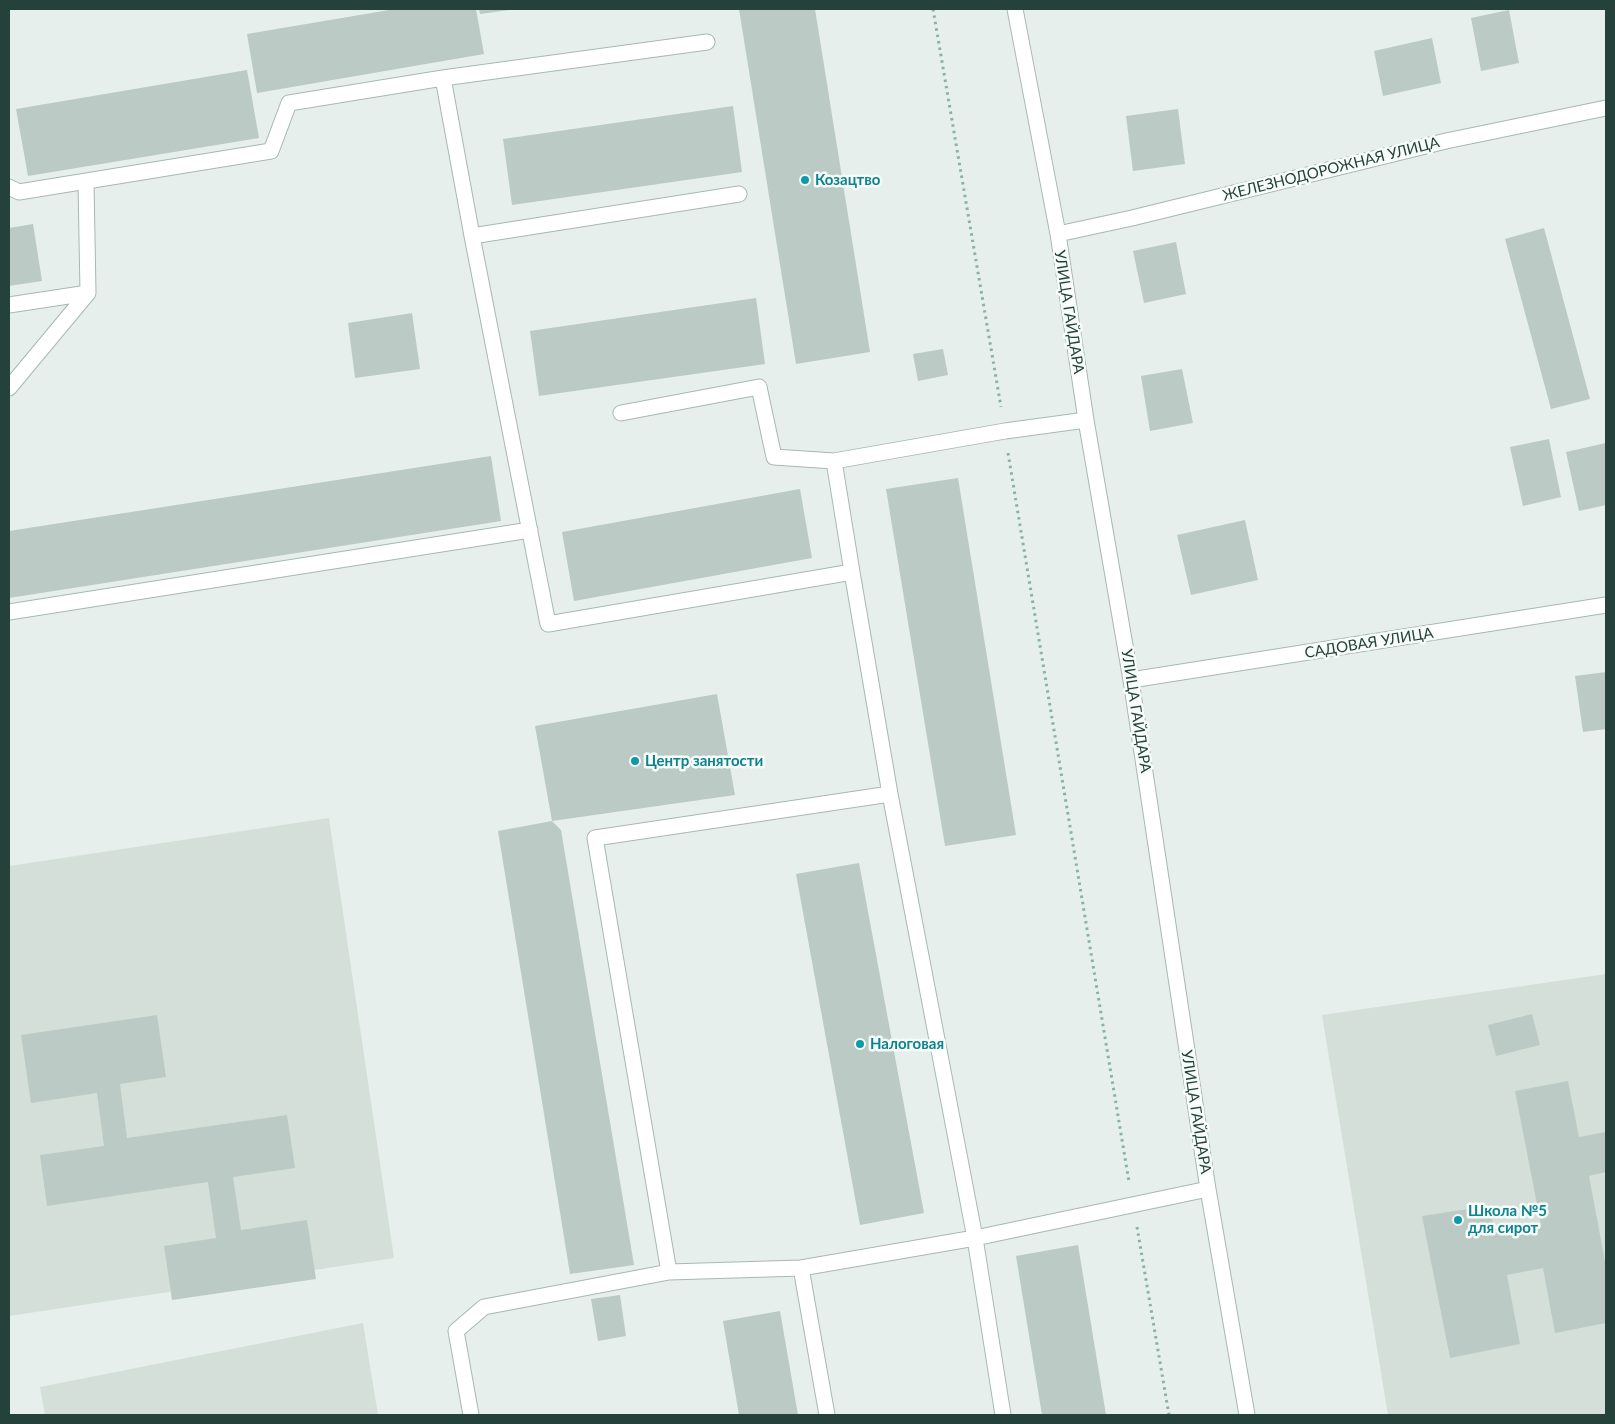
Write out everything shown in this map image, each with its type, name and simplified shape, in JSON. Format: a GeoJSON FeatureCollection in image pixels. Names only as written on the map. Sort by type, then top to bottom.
{"type":"FeatureCollection","features":[{"type":"Feature","properties":{"kind":"street","name":"УЛИЦА ГАЙДАРА"},"geometry":{"type":"LineString","coordinates":[[1015,9],[1058,234],[1086,420],[1131,680],[1208,1189],[1247,1415]]}},
{"type":"Feature","properties":{"kind":"street"},"geometry":{"type":"LineString","coordinates":[[9,187],[19,192],[271,151],[288,104],[443,78],[707,42]]}},
{"type":"Feature","properties":{"kind":"street"},"geometry":{"type":"LineString","coordinates":[[443,78],[548,624],[852,572]]}},
{"type":"Feature","properties":{"kind":"street","name":"ЖЕЛЕЗНОДОРОЖНАЯ УЛИЦА"},"geometry":{"type":"LineString","coordinates":[[1058,234],[1132,218],[1446,141],[1606,108]]}},
{"type":"Feature","properties":{"kind":"street"},"geometry":{"type":"LineString","coordinates":[[9,388],[88,293],[86,182]]}},
{"type":"Feature","properties":{"kind":"street"},"geometry":{"type":"LineString","coordinates":[[472,236],[739,194]]}},
{"type":"Feature","properties":{"kind":"street"},"geometry":{"type":"LineString","coordinates":[[9,305],[88,293]]}},
{"type":"Feature","properties":{"kind":"street"},"geometry":{"type":"LineString","coordinates":[[621,413],[759,387],[774,457],[834,461],[1005,431],[1086,420]]}},
{"type":"Feature","properties":{"kind":"street"},"geometry":{"type":"LineString","coordinates":[[834,461],[890,794],[975,1238],[1003,1415]]}},
{"type":"Feature","properties":{"kind":"street"},"geometry":{"type":"LineString","coordinates":[[9,612],[530,530]]}},
{"type":"Feature","properties":{"kind":"street","name":"САДОВАЯ УЛИЦА"},"geometry":{"type":"LineString","coordinates":[[1131,680],[1606,605]]}},
{"type":"Feature","properties":{"kind":"street"},"geometry":{"type":"LineString","coordinates":[[669,1272],[595,838],[890,794]]}},
{"type":"Feature","properties":{"kind":"street"},"geometry":{"type":"LineString","coordinates":[[472,1415],[456,1331],[484,1307],[669,1272],[801,1268],[975,1238],[1208,1189]]}},
{"type":"Feature","properties":{"kind":"street"},"geometry":{"type":"LineString","coordinates":[[801,1268],[827,1415]]}},
{"type":"Feature","properties":{"kind":"path"},"geometry":{"type":"LineString","coordinates":[[933,9],[1169,1415]]}},
{"type":"Feature","properties":{"kind":"shaded area"},"geometry":{"type":"Polygon","coordinates":[[[329,818],[394,1258],[9,1316],[9,866],[329,818]]]}},
{"type":"Feature","properties":{"kind":"shaded area"},"geometry":{"type":"Polygon","coordinates":[[[1606,974],[1606,1415],[1388,1415],[1322,1015],[1606,974]]]}},
{"type":"Feature","properties":{"kind":"shaded area"},"geometry":{"type":"Polygon","coordinates":[[[363,1323],[378,1415],[45,1415],[40,1387],[363,1323]]]}},
{"type":"Feature","properties":{"kind":"building"},"geometry":{"type":"Polygon","coordinates":[[[395,9],[476,9],[484,54],[257,93],[247,34],[395,9]]]}},
{"type":"Feature","properties":{"kind":"building"},"geometry":{"type":"Polygon","coordinates":[[[479,9],[509,9],[509,10],[480,14],[479,9]]]}},
{"type":"Feature","properties":{"kind":"building","name":"Козацтво"},"geometry":{"type":"Polygon","coordinates":[[[739,9],[815,9],[870,352],[796,364],[739,9]]]}},
{"type":"Feature","properties":{"kind":"building"},"geometry":{"type":"Polygon","coordinates":[[[1509,10],[1519,63],[1481,71],[1471,18],[1509,10]]]}},
{"type":"Feature","properties":{"kind":"building"},"geometry":{"type":"Polygon","coordinates":[[[1432,38],[1441,83],[1383,96],[1374,51],[1432,38]]]}},
{"type":"Feature","properties":{"kind":"building"},"geometry":{"type":"Polygon","coordinates":[[[247,70],[259,138],[28,176],[16,109],[247,70]]]}},
{"type":"Feature","properties":{"kind":"building"},"geometry":{"type":"Polygon","coordinates":[[[733,106],[742,172],[512,205],[503,139],[733,106]]]}},
{"type":"Feature","properties":{"kind":"building"},"geometry":{"type":"Polygon","coordinates":[[[1178,109],[1185,164],[1133,171],[1126,116],[1178,109]]]}},
{"type":"Feature","properties":{"kind":"building"},"geometry":{"type":"Polygon","coordinates":[[[33,224],[42,281],[9,286],[9,228],[33,224]]]}},
{"type":"Feature","properties":{"kind":"building"},"geometry":{"type":"Polygon","coordinates":[[[1544,228],[1590,399],[1551,409],[1505,239],[1544,228]]]}},
{"type":"Feature","properties":{"kind":"building"},"geometry":{"type":"Polygon","coordinates":[[[1176,242],[1186,294],[1144,303],[1133,251],[1176,242]]]}},
{"type":"Feature","properties":{"kind":"building"},"geometry":{"type":"Polygon","coordinates":[[[756,298],[765,364],[539,396],[530,331],[756,298]]]}},
{"type":"Feature","properties":{"kind":"building"},"geometry":{"type":"Polygon","coordinates":[[[412,313],[420,369],[355,378],[348,323],[412,313]]]}},
{"type":"Feature","properties":{"kind":"building"},"geometry":{"type":"Polygon","coordinates":[[[943,349],[948,375],[918,381],[913,354],[943,349]]]}},
{"type":"Feature","properties":{"kind":"building"},"geometry":{"type":"Polygon","coordinates":[[[1182,369],[1193,423],[1150,431],[1141,376],[1182,369]]]}},
{"type":"Feature","properties":{"kind":"building"},"geometry":{"type":"Polygon","coordinates":[[[1549,439],[1561,497],[1523,506],[1510,447],[1549,439]]]}},
{"type":"Feature","properties":{"kind":"building"},"geometry":{"type":"Polygon","coordinates":[[[1606,443],[1606,505],[1579,511],[1566,452],[1606,443]]]}},
{"type":"Feature","properties":{"kind":"building"},"geometry":{"type":"Polygon","coordinates":[[[491,456],[501,521],[9,598],[9,531],[491,456]]]}},
{"type":"Feature","properties":{"kind":"building"},"geometry":{"type":"Polygon","coordinates":[[[958,478],[1016,835],[945,846],[886,489],[958,478]]]}},
{"type":"Feature","properties":{"kind":"building"},"geometry":{"type":"Polygon","coordinates":[[[800,489],[812,558],[574,601],[562,532],[800,489]]]}},
{"type":"Feature","properties":{"kind":"building"},"geometry":{"type":"Polygon","coordinates":[[[1245,520],[1258,580],[1191,595],[1177,535],[1245,520]]]}},
{"type":"Feature","properties":{"kind":"building"},"geometry":{"type":"Polygon","coordinates":[[[1606,672],[1606,729],[1583,732],[1575,676],[1606,672]]]}},
{"type":"Feature","properties":{"kind":"building","name":"Центр занятости"},"geometry":{"type":"Polygon","coordinates":[[[717,694],[735,795],[552,821],[535,726],[717,694]]]}},
{"type":"Feature","properties":{"kind":"building"},"geometry":{"type":"Polygon","coordinates":[[[552,821],[561,830],[634,1265],[570,1274],[498,831],[552,821]]]}},
{"type":"Feature","properties":{"kind":"building","name":"Налоговая"},"geometry":{"type":"Polygon","coordinates":[[[859,863],[924,1213],[860,1225],[796,874],[859,863]]]}},
{"type":"Feature","properties":{"kind":"building"},"geometry":{"type":"Polygon","coordinates":[[[1532,1014],[1540,1045],[1496,1056],[1488,1025],[1532,1014]]]}},
{"type":"Feature","properties":{"kind":"building"},"geometry":{"type":"Polygon","coordinates":[[[157,1015],[166,1077],[120,1084],[127,1138],[287,1115],[295,1168],[233,1177],[241,1230],[307,1220],[316,1279],[172,1300],[164,1246],[216,1238],[208,1182],[47,1206],[40,1155],[104,1146],[97,1093],[31,1103],[21,1035],[157,1015]]]}},
{"type":"Feature","properties":{"kind":"building","name":"Школа №5 для сирот"},"geometry":{"type":"Polygon","coordinates":[[[1568,1081],[1579,1137],[1606,1132],[1606,1172],[1589,1176],[1606,1267],[1606,1323],[1555,1333],[1543,1268],[1507,1275],[1520,1344],[1450,1358],[1422,1216],[1488,1206],[1496,1233],[1541,1225],[1515,1091],[1568,1081]]]}},
{"type":"Feature","properties":{"kind":"building"},"geometry":{"type":"Polygon","coordinates":[[[1078,1245],[1106,1415],[1042,1415],[1016,1256],[1078,1245]]]}},
{"type":"Feature","properties":{"kind":"building"},"geometry":{"type":"Polygon","coordinates":[[[620,1295],[626,1336],[598,1341],[591,1299],[620,1295]]]}},
{"type":"Feature","properties":{"kind":"building"},"geometry":{"type":"Polygon","coordinates":[[[780,1311],[798,1415],[739,1415],[723,1321],[780,1311]]]}},
{"type":"Feature","properties":{"kind":"place","name":"Козацтво"},"geometry":{"type":"Point","coordinates":[805,180]}},
{"type":"Feature","properties":{"kind":"place","name":"Центр занятости"},"geometry":{"type":"Point","coordinates":[635,761]}},
{"type":"Feature","properties":{"kind":"place","name":"Налоговая"},"geometry":{"type":"Point","coordinates":[860,1044]}},
{"type":"Feature","properties":{"kind":"place","name":"Школа №5 для сирот"},"geometry":{"type":"Point","coordinates":[1458,1220]}}]}
